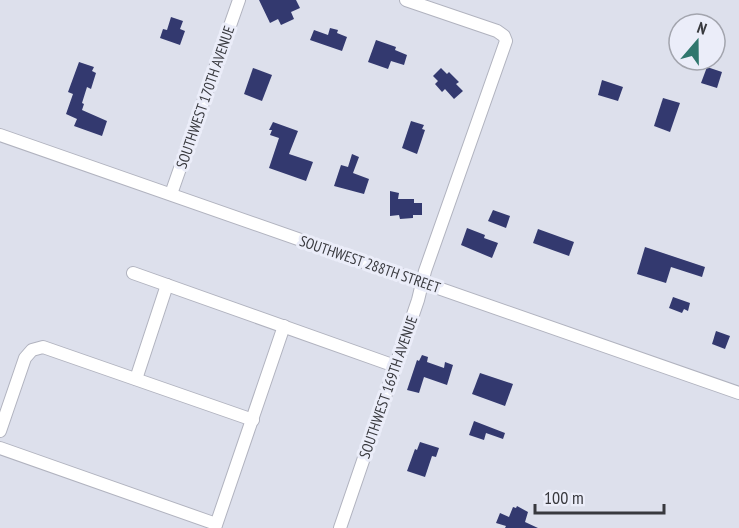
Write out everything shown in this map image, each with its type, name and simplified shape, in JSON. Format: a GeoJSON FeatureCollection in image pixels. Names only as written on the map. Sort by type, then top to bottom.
{"type":"FeatureCollection","features":[{"type":"Feature","properties":{"kind":"street","name":"SOUTHWEST 170TH AVENUE"},"geometry":{"type":"LineString","coordinates":[[171,195],[239,0]]}},
{"type":"Feature","properties":{"kind":"street","name":"SOUTHWEST 169TH AVENUE"},"geometry":{"type":"LineString","coordinates":[[340,528],[506,41],[504,36],[497,31],[406,0]]}},
{"type":"Feature","properties":{"kind":"street","name":"SOUTHWEST 288TH STREET"},"geometry":{"type":"LineString","coordinates":[[0,135],[739,393]]}},
{"type":"Feature","properties":{"kind":"street"},"geometry":{"type":"LineString","coordinates":[[133,273],[395,366]]}},
{"type":"Feature","properties":{"kind":"street"},"geometry":{"type":"LineString","coordinates":[[136,379],[167,285]]}},
{"type":"Feature","properties":{"kind":"street"},"geometry":{"type":"LineString","coordinates":[[0,448],[215,526],[284,326]]}},
{"type":"Feature","properties":{"kind":"street"},"geometry":{"type":"LineString","coordinates":[[0,431],[27,354],[35,349],[48,348],[252,420]]}},
{"type":"Feature","properties":{"kind":"building"},"geometry":{"type":"Polygon","coordinates":[[[259,0],[296,0],[300,8],[291,12],[294,19],[281,25],[278,19],[270,23],[259,0]]]}},
{"type":"Feature","properties":{"kind":"building"},"geometry":{"type":"Polygon","coordinates":[[[171,17],[183,21],[180,29],[185,31],[180,45],[160,38],[163,29],[167,30],[171,17]]]}},
{"type":"Feature","properties":{"kind":"building"},"geometry":{"type":"Polygon","coordinates":[[[330,28],[338,30],[337,33],[347,37],[342,51],[310,40],[314,30],[328,35],[330,28]]]}},
{"type":"Feature","properties":{"kind":"building"},"geometry":{"type":"Polygon","coordinates":[[[376,40],[396,47],[395,50],[407,55],[404,65],[391,61],[388,69],[368,62],[376,40]]]}},
{"type":"Feature","properties":{"kind":"building"},"geometry":{"type":"Polygon","coordinates":[[[79,62],[94,67],[92,71],[96,73],[91,89],[87,87],[82,110],[107,121],[102,136],[74,126],[77,119],[66,114],[73,94],[68,92],[79,62]]]}},
{"type":"Feature","properties":{"kind":"building"},"geometry":{"type":"Polygon","coordinates":[[[253,68],[272,75],[262,101],[244,94],[253,68]]]}},
{"type":"Feature","properties":{"kind":"building"},"geometry":{"type":"Polygon","coordinates":[[[441,68],[459,82],[456,84],[463,91],[454,99],[445,89],[442,92],[435,84],[438,81],[433,76],[441,68]]]}},
{"type":"Feature","properties":{"kind":"building"},"geometry":{"type":"Polygon","coordinates":[[[705,72],[722,72],[717,88],[701,83],[705,72]]]}},
{"type":"Feature","properties":{"kind":"building"},"geometry":{"type":"Polygon","coordinates":[[[602,80],[623,87],[618,101],[598,95],[602,80]]]}},
{"type":"Feature","properties":{"kind":"building"},"geometry":{"type":"Polygon","coordinates":[[[663,98],[680,103],[670,132],[654,126],[663,98]]]}},
{"type":"Feature","properties":{"kind":"building"},"geometry":{"type":"Polygon","coordinates":[[[411,121],[424,125],[422,129],[425,130],[417,154],[402,148],[411,121]]]}},
{"type":"Feature","properties":{"kind":"building"},"geometry":{"type":"Polygon","coordinates":[[[273,122],[298,131],[289,154],[313,162],[306,181],[269,168],[279,138],[270,135],[272,130],[269,130],[273,122]]]}},
{"type":"Feature","properties":{"kind":"building"},"geometry":{"type":"Polygon","coordinates":[[[352,154],[359,157],[353,173],[369,179],[364,194],[334,186],[341,165],[348,167],[352,154]]]}},
{"type":"Feature","properties":{"kind":"building"},"geometry":{"type":"Polygon","coordinates":[[[390,191],[399,193],[398,199],[414,199],[414,203],[422,203],[422,215],[400,219],[399,215],[390,216],[390,191]]]}},
{"type":"Feature","properties":{"kind":"building"},"geometry":{"type":"Polygon","coordinates":[[[493,210],[510,216],[506,228],[488,221],[493,210]]]}},
{"type":"Feature","properties":{"kind":"building"},"geometry":{"type":"Polygon","coordinates":[[[467,228],[498,243],[492,258],[461,245],[467,228]]]}},
{"type":"Feature","properties":{"kind":"building"},"geometry":{"type":"Polygon","coordinates":[[[538,229],[574,242],[569,256],[533,243],[538,229]]]}},
{"type":"Feature","properties":{"kind":"building"},"geometry":{"type":"Polygon","coordinates":[[[645,247],[705,267],[702,277],[671,267],[666,283],[637,274],[645,247]]]}},
{"type":"Feature","properties":{"kind":"building"},"geometry":{"type":"Polygon","coordinates":[[[673,297],[690,303],[688,311],[684,309],[682,313],[669,308],[673,297]]]}},
{"type":"Feature","properties":{"kind":"building"},"geometry":{"type":"Polygon","coordinates":[[[716,331],[730,336],[725,349],[712,344],[716,331]]]}},
{"type":"Feature","properties":{"kind":"building"},"geometry":{"type":"Polygon","coordinates":[[[422,355],[428,357],[427,362],[444,368],[445,362],[453,365],[447,385],[424,377],[419,393],[407,390],[417,360],[419,361],[422,355]]]}},
{"type":"Feature","properties":{"kind":"building"},"geometry":{"type":"Polygon","coordinates":[[[480,373],[513,384],[505,406],[472,394],[480,373]]]}},
{"type":"Feature","properties":{"kind":"building"},"geometry":{"type":"Polygon","coordinates":[[[474,421],[505,433],[503,439],[486,433],[484,440],[469,435],[474,421]]]}},
{"type":"Feature","properties":{"kind":"building"},"geometry":{"type":"Polygon","coordinates":[[[420,442],[439,448],[436,457],[432,456],[425,477],[407,471],[420,442]]]}},
{"type":"Feature","properties":{"kind":"building"},"geometry":{"type":"Polygon","coordinates":[[[517,506],[528,512],[525,522],[538,528],[505,528],[506,526],[496,523],[500,513],[509,517],[513,507],[517,506]]]}}]}
